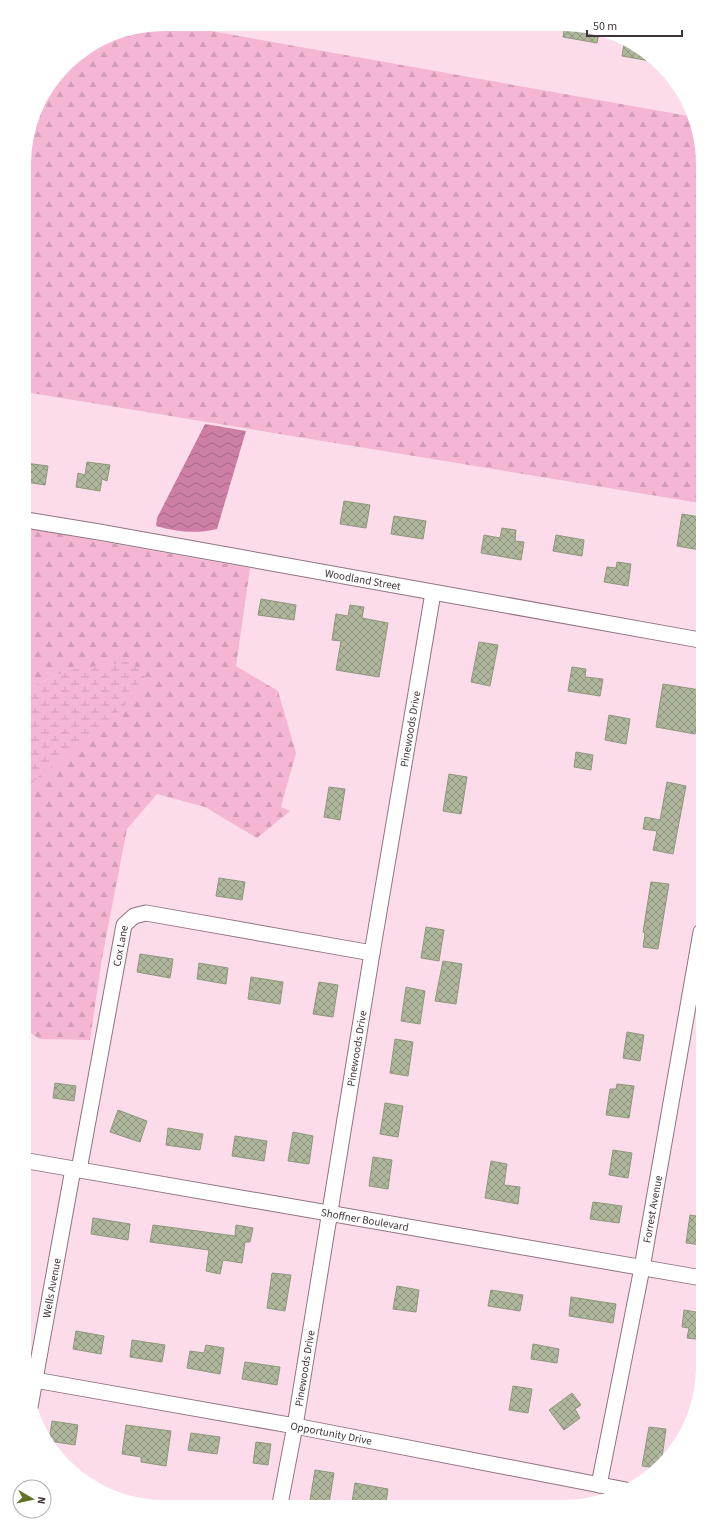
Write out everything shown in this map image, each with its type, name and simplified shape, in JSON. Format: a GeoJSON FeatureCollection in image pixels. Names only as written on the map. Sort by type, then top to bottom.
{"type":"FeatureCollection","features":[{"type":"Feature","properties":{"kind":"street","name":"Woodland Street"},"geometry":{"type":"LineString","coordinates":[[31,521],[696,639]]}},
{"type":"Feature","properties":{"kind":"street","name":"Pinewoods Drive"},"geometry":{"type":"LineString","coordinates":[[281,1500],[295,1426],[432,593]]}},
{"type":"Feature","properties":{"kind":"street","name":"Cox Lane"},"geometry":{"type":"LineString","coordinates":[[76,1170],[124,925],[134,916],[146,913],[372,953]]}},
{"type":"Feature","properties":{"kind":"street","name":"Forrest Avenue"},"geometry":{"type":"LineString","coordinates":[[599,1485],[642,1268],[696,960]]}},
{"type":"Feature","properties":{"kind":"street","name":"Shoffner Boulevard"},"geometry":{"type":"LineString","coordinates":[[31,1162],[696,1277]]}},
{"type":"Feature","properties":{"kind":"street","name":"Wells Avenue"},"geometry":{"type":"LineString","coordinates":[[33,1389],[76,1170]]}},
{"type":"Feature","properties":{"kind":"street","name":"Opportunity Drive"},"geometry":{"type":"LineString","coordinates":[[35,1380],[295,1426],[617,1488]]}},
{"type":"Feature","properties":{"kind":"green space"},"geometry":{"type":"Polygon","coordinates":[[[210,31],[687,116],[695,147],[696,164],[696,502],[31,393],[31,155],[41,113],[49,97],[64,76],[83,58],[97,49],[121,38],[147,32],[210,31]]]}},
{"type":"Feature","properties":{"kind":"green space"},"geometry":{"type":"Polygon","coordinates":[[[31,529],[250,568],[236,666],[278,691],[296,753],[281,807],[290,811],[257,838],[205,807],[157,794],[127,829],[102,958],[90,1040],[39,1039],[31,1033],[31,786],[36,779],[68,670],[31,687],[31,529]]]}},
{"type":"Feature","properties":{"kind":"green space"},"geometry":{"type":"Polygon","coordinates":[[[132,661],[147,680],[120,710],[36,779],[31,786],[31,687],[68,670],[132,661]]]}},
{"type":"Feature","properties":{"kind":"water"},"geometry":{"type":"Polygon","coordinates":[[[205,424],[246,431],[217,529],[186,532],[156,526],[157,518],[205,424]]]}},
{"type":"Feature","properties":{"kind":"building"},"geometry":{"type":"Polygon","coordinates":[[[564,31],[580,32],[598,36],[597,43],[563,37],[564,31]]]}},
{"type":"Feature","properties":{"kind":"building"},"geometry":{"type":"Polygon","coordinates":[[[624,46],[647,60],[622,56],[624,46]]]}},
{"type":"Feature","properties":{"kind":"building"},"geometry":{"type":"Polygon","coordinates":[[[87,462],[110,465],[107,481],[102,479],[100,491],[76,487],[78,473],[85,475],[87,462]]]}},
{"type":"Feature","properties":{"kind":"building"},"geometry":{"type":"Polygon","coordinates":[[[31,464],[48,466],[45,485],[31,483],[31,464]]]}},
{"type":"Feature","properties":{"kind":"building"},"geometry":{"type":"Polygon","coordinates":[[[344,501],[370,505],[366,528],[340,524],[344,501]]]}},
{"type":"Feature","properties":{"kind":"building"},"geometry":{"type":"Polygon","coordinates":[[[682,514],[696,516],[696,549],[677,546],[682,514]]]}},
{"type":"Feature","properties":{"kind":"building"},"geometry":{"type":"Polygon","coordinates":[[[394,516],[426,521],[423,539],[391,534],[394,516]]]}},
{"type":"Feature","properties":{"kind":"building"},"geometry":{"type":"Polygon","coordinates":[[[502,528],[516,530],[515,541],[524,542],[521,560],[481,553],[484,535],[500,538],[502,528]]]}},
{"type":"Feature","properties":{"kind":"building"},"geometry":{"type":"Polygon","coordinates":[[[556,535],[584,540],[582,556],[553,551],[556,535]]]}},
{"type":"Feature","properties":{"kind":"building"},"geometry":{"type":"Polygon","coordinates":[[[617,562],[631,564],[628,586],[604,582],[607,567],[616,568],[617,562]]]}},
{"type":"Feature","properties":{"kind":"building"},"geometry":{"type":"Polygon","coordinates":[[[261,599],[296,605],[294,620],[258,615],[261,599]]]}},
{"type":"Feature","properties":{"kind":"building"},"geometry":{"type":"Polygon","coordinates":[[[350,605],[364,607],[362,618],[388,623],[379,677],[336,670],[341,641],[332,640],[336,614],[348,616],[350,605]]]}},
{"type":"Feature","properties":{"kind":"building"},"geometry":{"type":"Polygon","coordinates":[[[479,642],[498,645],[490,686],[471,682],[479,642]]]}},
{"type":"Feature","properties":{"kind":"building"},"geometry":{"type":"Polygon","coordinates":[[[572,667],[586,669],[585,677],[603,679],[600,696],[568,691],[572,667]]]}},
{"type":"Feature","properties":{"kind":"building"},"geometry":{"type":"Polygon","coordinates":[[[663,684],[696,689],[695,734],[656,727],[663,684]]]}},
{"type":"Feature","properties":{"kind":"building"},"geometry":{"type":"Polygon","coordinates":[[[609,715],[630,719],[626,744],[605,740],[609,715]]]}},
{"type":"Feature","properties":{"kind":"building"},"geometry":{"type":"Polygon","coordinates":[[[576,752],[593,755],[591,770],[574,767],[576,752]]]}},
{"type":"Feature","properties":{"kind":"building"},"geometry":{"type":"Polygon","coordinates":[[[449,774],[467,777],[461,814],[443,811],[449,774]]]}},
{"type":"Feature","properties":{"kind":"building"},"geometry":{"type":"Polygon","coordinates":[[[667,782],[686,786],[673,854],[653,850],[657,831],[643,829],[645,817],[660,820],[667,782]]]}},
{"type":"Feature","properties":{"kind":"building"},"geometry":{"type":"Polygon","coordinates":[[[329,787],[345,789],[340,820],[324,817],[329,787]]]}},
{"type":"Feature","properties":{"kind":"building"},"geometry":{"type":"Polygon","coordinates":[[[219,878],[245,882],[242,900],[216,896],[219,878]]]}},
{"type":"Feature","properties":{"kind":"building"},"geometry":{"type":"Polygon","coordinates":[[[651,882],[669,884],[658,949],[643,947],[645,933],[643,932],[651,882]]]}},
{"type":"Feature","properties":{"kind":"building"},"geometry":{"type":"Polygon","coordinates":[[[426,927],[444,930],[439,961],[421,958],[426,927]]]}},
{"type":"Feature","properties":{"kind":"building"},"geometry":{"type":"Polygon","coordinates":[[[140,954],[173,959],[170,978],[137,972],[140,954]]]}},
{"type":"Feature","properties":{"kind":"building"},"geometry":{"type":"Polygon","coordinates":[[[443,961],[462,964],[456,1004],[435,1001],[443,961]]]}},
{"type":"Feature","properties":{"kind":"building"},"geometry":{"type":"Polygon","coordinates":[[[199,963],[228,968],[226,984],[197,979],[199,963]]]}},
{"type":"Feature","properties":{"kind":"building"},"geometry":{"type":"Polygon","coordinates":[[[251,977],[283,982],[280,1004],[248,999],[251,977]]]}},
{"type":"Feature","properties":{"kind":"building"},"geometry":{"type":"Polygon","coordinates":[[[319,982],[338,985],[333,1017],[313,1014],[319,982]]]}},
{"type":"Feature","properties":{"kind":"building"},"geometry":{"type":"Polygon","coordinates":[[[406,987],[425,991],[420,1024],[401,1021],[406,987]]]}},
{"type":"Feature","properties":{"kind":"building"},"geometry":{"type":"Polygon","coordinates":[[[627,1032],[644,1035],[640,1061],[623,1058],[627,1032]]]}},
{"type":"Feature","properties":{"kind":"building"},"geometry":{"type":"Polygon","coordinates":[[[395,1039],[413,1042],[408,1076],[390,1073],[395,1039]]]}},
{"type":"Feature","properties":{"kind":"building"},"geometry":{"type":"Polygon","coordinates":[[[55,1083],[76,1086],[74,1101],[53,1098],[55,1083]]]}},
{"type":"Feature","properties":{"kind":"building"},"geometry":{"type":"Polygon","coordinates":[[[617,1084],[634,1086],[629,1118],[606,1115],[610,1089],[616,1089],[617,1084]]]}},
{"type":"Feature","properties":{"kind":"building"},"geometry":{"type":"Polygon","coordinates":[[[385,1103],[403,1106],[398,1137],[380,1134],[385,1103]]]}},
{"type":"Feature","properties":{"kind":"building"},"geometry":{"type":"Polygon","coordinates":[[[118,1110],[147,1121],[140,1142],[110,1132],[118,1110]]]}},
{"type":"Feature","properties":{"kind":"building"},"geometry":{"type":"Polygon","coordinates":[[[168,1128],[203,1134],[200,1150],[166,1145],[168,1128]]]}},
{"type":"Feature","properties":{"kind":"building"},"geometry":{"type":"Polygon","coordinates":[[[293,1132],[313,1136],[309,1164],[288,1161],[293,1132]]]}},
{"type":"Feature","properties":{"kind":"building"},"geometry":{"type":"Polygon","coordinates":[[[235,1136],[267,1141],[264,1161],[232,1156],[235,1136]]]}},
{"type":"Feature","properties":{"kind":"building"},"geometry":{"type":"Polygon","coordinates":[[[613,1150],[632,1153],[628,1178],[609,1175],[613,1150]]]}},
{"type":"Feature","properties":{"kind":"building"},"geometry":{"type":"Polygon","coordinates":[[[373,1157],[392,1160],[388,1189],[369,1186],[373,1157]]]}},
{"type":"Feature","properties":{"kind":"building"},"geometry":{"type":"Polygon","coordinates":[[[491,1161],[507,1164],[504,1185],[520,1187],[518,1204],[485,1198],[491,1161]]]}},
{"type":"Feature","properties":{"kind":"building"},"geometry":{"type":"Polygon","coordinates":[[[593,1202],[622,1206],[619,1223],[590,1219],[593,1202]]]}},
{"type":"Feature","properties":{"kind":"building"},"geometry":{"type":"Polygon","coordinates":[[[690,1215],[696,1216],[696,1244],[686,1243],[690,1215]]]}},
{"type":"Feature","properties":{"kind":"building"},"geometry":{"type":"Polygon","coordinates":[[[93,1218],[130,1224],[128,1240],[91,1234],[93,1218]]]}},
{"type":"Feature","properties":{"kind":"building"},"geometry":{"type":"Polygon","coordinates":[[[153,1225],[235,1236],[236,1225],[253,1228],[250,1242],[245,1242],[242,1263],[223,1260],[220,1274],[206,1271],[209,1250],[150,1242],[153,1225]]]}},
{"type":"Feature","properties":{"kind":"building"},"geometry":{"type":"Polygon","coordinates":[[[272,1273],[291,1275],[285,1311],[267,1308],[272,1273]]]}},
{"type":"Feature","properties":{"kind":"building"},"geometry":{"type":"Polygon","coordinates":[[[397,1286],[419,1290],[416,1312],[393,1309],[397,1286]]]}},
{"type":"Feature","properties":{"kind":"building"},"geometry":{"type":"Polygon","coordinates":[[[491,1290],[523,1295],[520,1311],[488,1306],[491,1290]]]}},
{"type":"Feature","properties":{"kind":"building"},"geometry":{"type":"Polygon","coordinates":[[[571,1297],[616,1304],[613,1323],[569,1316],[571,1297]]]}},
{"type":"Feature","properties":{"kind":"building"},"geometry":{"type":"Polygon","coordinates":[[[684,1310],[696,1312],[696,1339],[687,1338],[689,1328],[682,1327],[684,1310]]]}},
{"type":"Feature","properties":{"kind":"building"},"geometry":{"type":"Polygon","coordinates":[[[76,1331],[104,1336],[101,1354],[73,1349],[76,1331]]]}},
{"type":"Feature","properties":{"kind":"building"},"geometry":{"type":"Polygon","coordinates":[[[132,1340],[165,1345],[162,1362],[130,1357],[132,1340]]]}},
{"type":"Feature","properties":{"kind":"building"},"geometry":{"type":"Polygon","coordinates":[[[533,1344],[559,1349],[557,1363],[531,1359],[533,1344]]]}},
{"type":"Feature","properties":{"kind":"building"},"geometry":{"type":"Polygon","coordinates":[[[206,1345],[224,1348],[220,1374],[187,1368],[190,1351],[204,1353],[206,1345]]]}},
{"type":"Feature","properties":{"kind":"building"},"geometry":{"type":"Polygon","coordinates":[[[245,1362],[280,1367],[277,1385],[242,1379],[245,1362]]]}},
{"type":"Feature","properties":{"kind":"building"},"geometry":{"type":"Polygon","coordinates":[[[513,1386],[532,1389],[528,1413],[509,1410],[513,1386]]]}},
{"type":"Feature","properties":{"kind":"building"},"geometry":{"type":"Polygon","coordinates":[[[572,1393],[581,1405],[575,1409],[580,1418],[564,1430],[549,1410],[572,1393]]]}},
{"type":"Feature","properties":{"kind":"building"},"geometry":{"type":"Polygon","coordinates":[[[52,1421],[78,1425],[75,1445],[54,1442],[50,1435],[52,1421]]]}},
{"type":"Feature","properties":{"kind":"building"},"geometry":{"type":"Polygon","coordinates":[[[126,1425],[171,1431],[166,1466],[141,1462],[141,1457],[122,1454],[126,1425]]]}},
{"type":"Feature","properties":{"kind":"building"},"geometry":{"type":"Polygon","coordinates":[[[649,1427],[666,1429],[662,1456],[651,1467],[642,1466],[649,1427]]]}},
{"type":"Feature","properties":{"kind":"building"},"geometry":{"type":"Polygon","coordinates":[[[191,1433],[220,1437],[217,1454],[188,1450],[191,1433]]]}},
{"type":"Feature","properties":{"kind":"building"},"geometry":{"type":"Polygon","coordinates":[[[256,1442],[271,1444],[268,1465],[253,1463],[256,1442]]]}},
{"type":"Feature","properties":{"kind":"building"},"geometry":{"type":"Polygon","coordinates":[[[315,1470],[334,1473],[330,1500],[310,1500],[315,1470]]]}},
{"type":"Feature","properties":{"kind":"building"},"geometry":{"type":"Polygon","coordinates":[[[355,1483],[388,1489],[386,1500],[352,1500],[355,1483]]]}}]}
